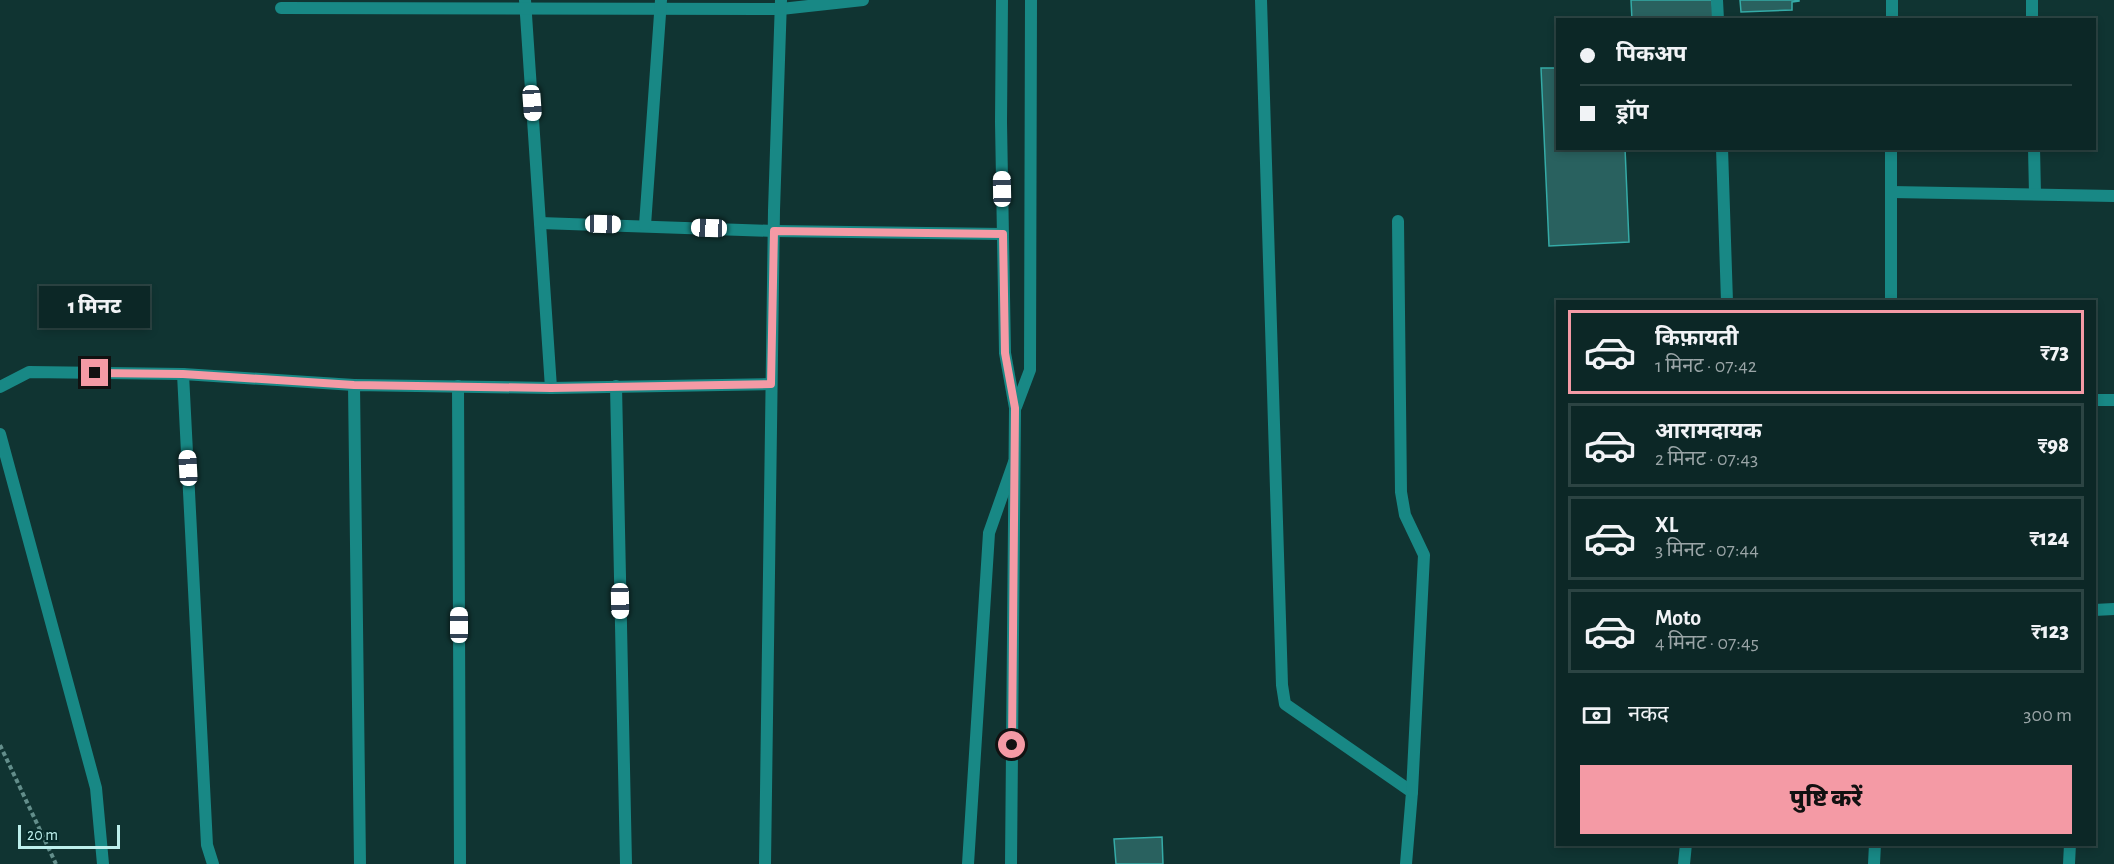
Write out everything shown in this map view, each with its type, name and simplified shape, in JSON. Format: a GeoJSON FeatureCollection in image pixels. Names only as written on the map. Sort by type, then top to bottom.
{"type":"FeatureCollection","features":[{"type":"Feature","properties":{"kind":"street"},"geometry":{"type":"LineString","coordinates":[[280,8],[525,4],[781,4],[863,0]]}},
{"type":"Feature","properties":{"kind":"street"},"geometry":{"type":"LineString","coordinates":[[1002,0],[1005,353],[1015,408],[1011,864]]}},
{"type":"Feature","properties":{"kind":"street"},"geometry":{"type":"LineString","coordinates":[[1015,408],[1030,370],[1031,0]]}},
{"type":"Feature","properties":{"kind":"street"},"geometry":{"type":"LineString","coordinates":[[1261,0],[1281,684],[1284,705],[1412,792]]}},
{"type":"Feature","properties":{"kind":"street"},"geometry":{"type":"LineString","coordinates":[[1717,0],[1718,18]]}},
{"type":"Feature","properties":{"kind":"street"},"geometry":{"type":"LineString","coordinates":[[1892,0],[1892,18]]}},
{"type":"Feature","properties":{"kind":"street"},"geometry":{"type":"LineString","coordinates":[[2032,0],[2032,18]]}},
{"type":"Feature","properties":{"kind":"street"},"geometry":{"type":"LineString","coordinates":[[525,4],[551,388]]}},
{"type":"Feature","properties":{"kind":"street"},"geometry":{"type":"LineString","coordinates":[[645,225],[661,4]]}},
{"type":"Feature","properties":{"kind":"street"},"geometry":{"type":"LineString","coordinates":[[765,864],[771,384],[781,4]]}},
{"type":"Feature","properties":{"kind":"street"},"geometry":{"type":"LineString","coordinates":[[1722,150],[1727,300]]}},
{"type":"Feature","properties":{"kind":"street"},"geometry":{"type":"LineString","coordinates":[[1891,300],[1892,150]]}},
{"type":"Feature","properties":{"kind":"street"},"geometry":{"type":"LineString","coordinates":[[2034,150],[2035,194]]}},
{"type":"Feature","properties":{"kind":"street"},"geometry":{"type":"LineString","coordinates":[[1891,192],[2114,196]]}},
{"type":"Feature","properties":{"kind":"street"},"geometry":{"type":"LineString","coordinates":[[1398,221],[1401,492],[1405,514],[1424,555],[1412,792],[1406,864]]}},
{"type":"Feature","properties":{"kind":"street"},"geometry":{"type":"LineString","coordinates":[[540,223],[774,231],[1003,234]]}},
{"type":"Feature","properties":{"kind":"street"},"geometry":{"type":"LineString","coordinates":[[0,387],[29,372],[183,374],[354,385],[551,388],[771,384]]}},
{"type":"Feature","properties":{"kind":"street"},"geometry":{"type":"LineString","coordinates":[[183,374],[207,833],[210,860],[213,864]]}},
{"type":"Feature","properties":{"kind":"street"},"geometry":{"type":"LineString","coordinates":[[354,385],[360,864]]}},
{"type":"Feature","properties":{"kind":"street"},"geometry":{"type":"LineString","coordinates":[[458,386],[460,864]]}},
{"type":"Feature","properties":{"kind":"street"},"geometry":{"type":"LineString","coordinates":[[616,386],[626,864]]}},
{"type":"Feature","properties":{"kind":"street"},"geometry":{"type":"LineString","coordinates":[[2096,400],[2114,400]]}},
{"type":"Feature","properties":{"kind":"street"},"geometry":{"type":"LineString","coordinates":[[0,434],[96,788],[103,864]]}},
{"type":"Feature","properties":{"kind":"street"},"geometry":{"type":"LineString","coordinates":[[968,864],[989,533],[1014,460]]}},
{"type":"Feature","properties":{"kind":"street"},"geometry":{"type":"LineString","coordinates":[[2096,610],[2114,609]]}},
{"type":"Feature","properties":{"kind":"street"},"geometry":{"type":"LineString","coordinates":[[1684,864],[1686,846]]}},
{"type":"Feature","properties":{"kind":"street"},"geometry":{"type":"LineString","coordinates":[[1874,864],[1875,846]]}},
{"type":"Feature","properties":{"kind":"street"},"geometry":{"type":"LineString","coordinates":[[2069,864],[2070,846]]}},
{"type":"Feature","properties":{"kind":"path"},"geometry":{"type":"LineString","coordinates":[[0,744],[56,864]]}},
{"type":"Feature","properties":{"kind":"building"},"geometry":{"type":"Polygon","coordinates":[[[1631,0],[1712,0],[1714,18],[1632,18],[1631,0]]]}},
{"type":"Feature","properties":{"kind":"building"},"geometry":{"type":"Polygon","coordinates":[[[1740,0],[1799,1],[1792,2],[1792,10],[1741,12],[1740,0]]]}},
{"type":"Feature","properties":{"kind":"building"},"geometry":{"type":"Polygon","coordinates":[[[1541,68],[1556,68],[1556,150],[1625,150],[1629,242],[1549,246],[1541,68]]]}},
{"type":"Feature","properties":{"kind":"building"},"geometry":{"type":"Polygon","coordinates":[[[1162,837],[1163,864],[1116,864],[1114,839],[1162,837]]]}},
{"type":"Feature","properties":{"kind":"route"},"geometry":{"type":"LineString","coordinates":[[95,373],[183,374],[354,385],[551,388],[771,384],[774,231],[1003,234],[1005,353],[1015,408],[1012,745]]}}]}
